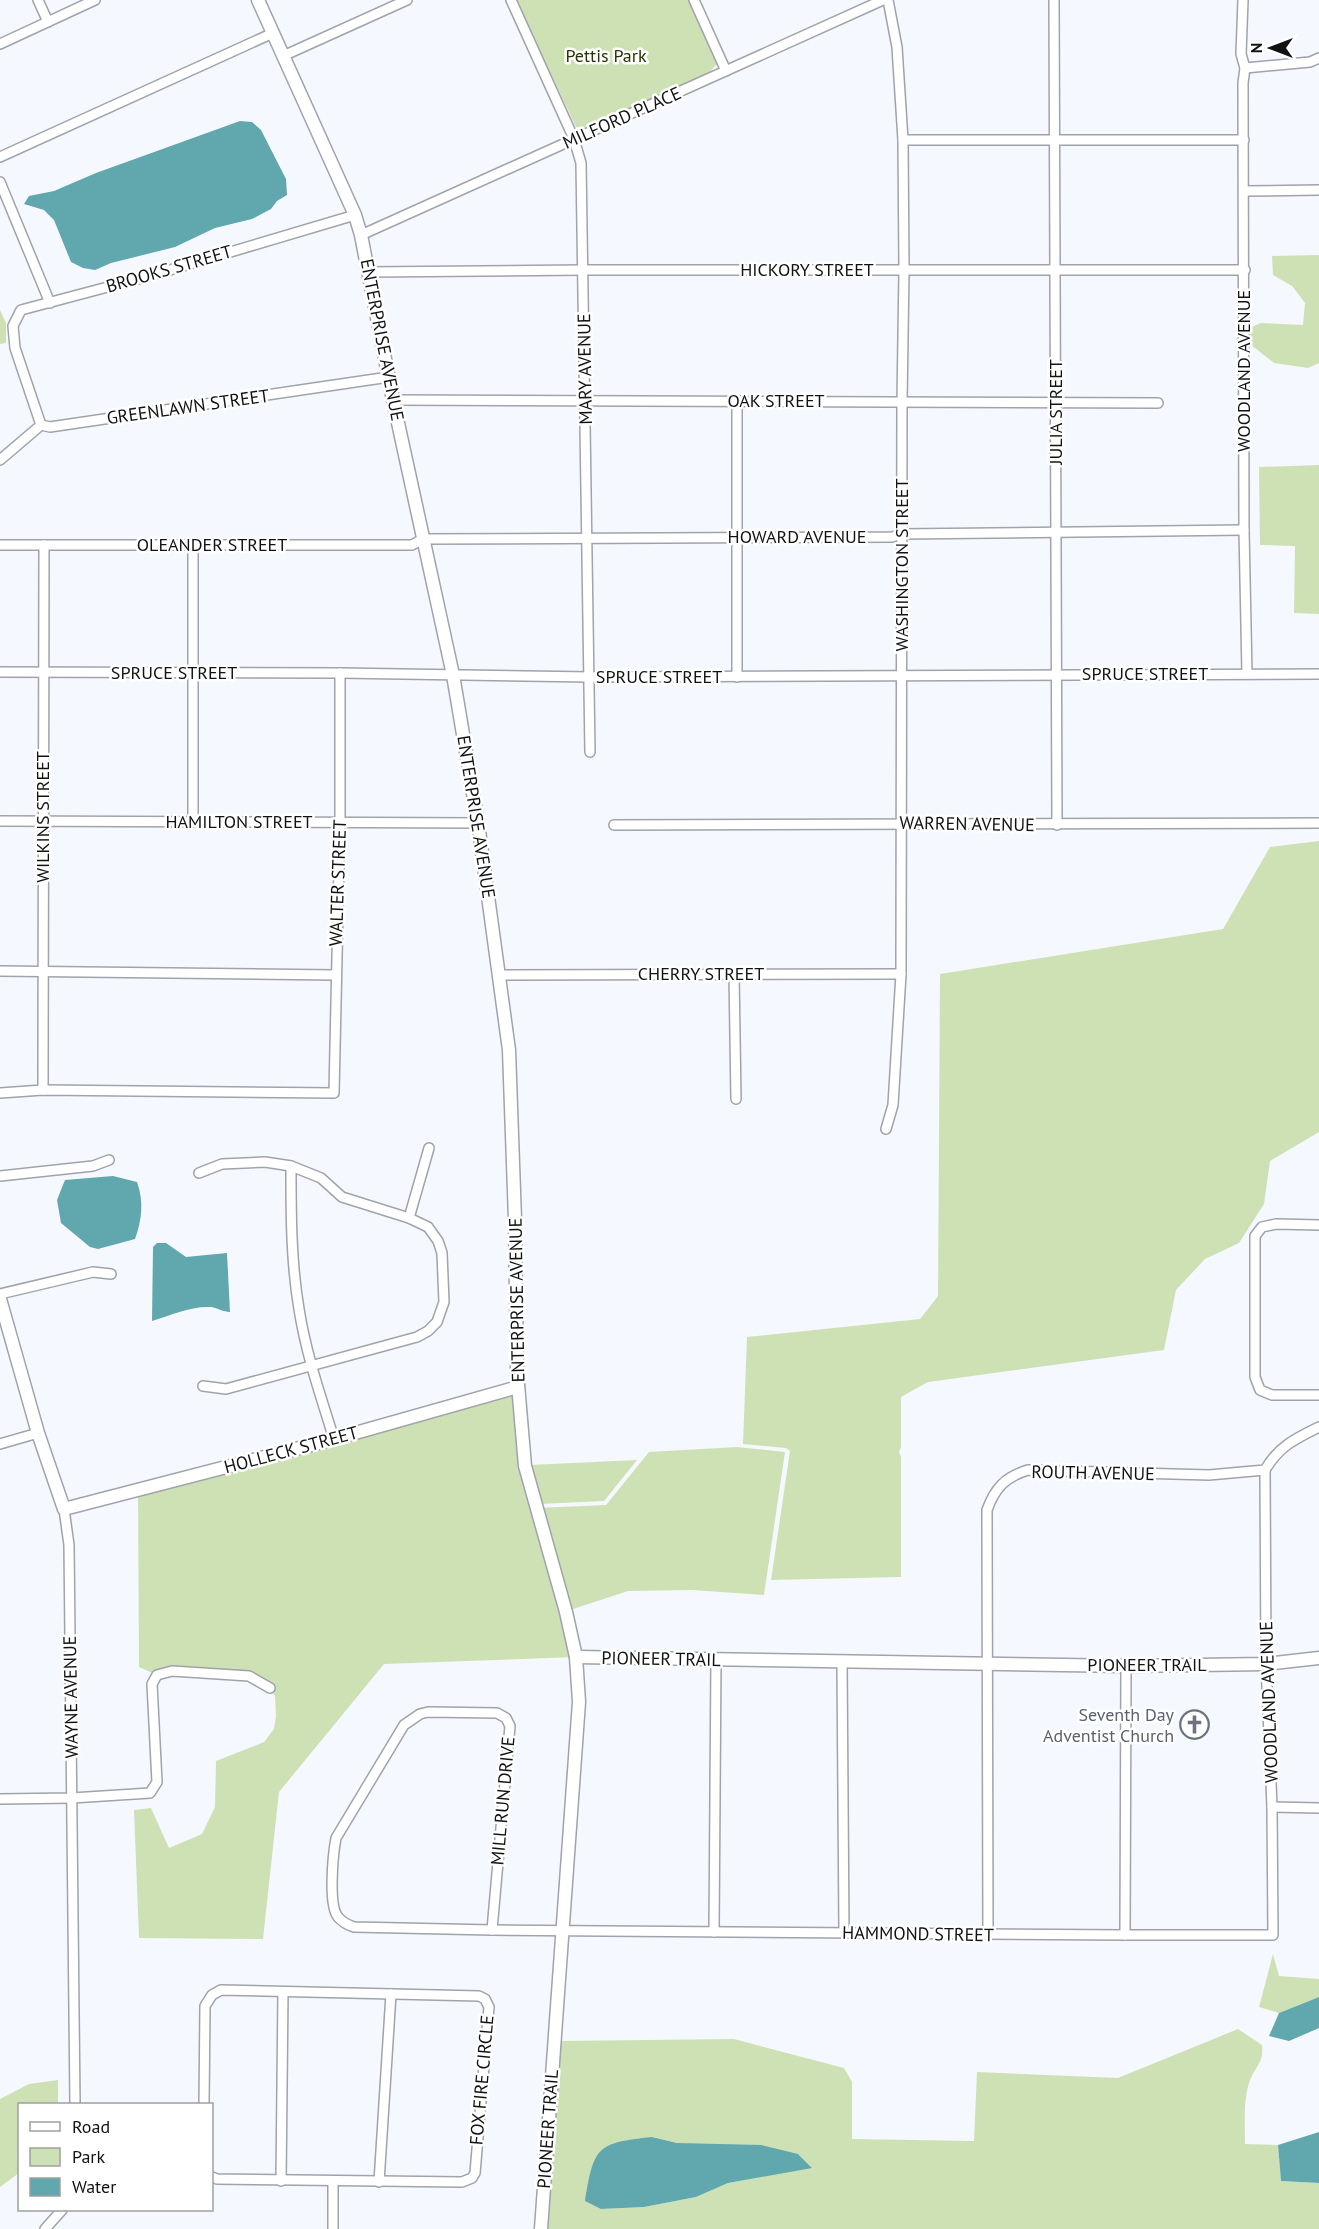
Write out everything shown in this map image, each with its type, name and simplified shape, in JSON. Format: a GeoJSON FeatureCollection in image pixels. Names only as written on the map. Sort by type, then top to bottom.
{"type":"FeatureCollection","features":[{"type":"Feature","properties":{"kind":"street"},"geometry":{"type":"LineString","coordinates":[[38,0],[48,22]]}},
{"type":"Feature","properties":{"kind":"street"},"geometry":{"type":"LineString","coordinates":[[0,44],[95,0]]}},
{"type":"Feature","properties":{"kind":"street","name":"ENTERPRISE AVENUE"},"geometry":{"type":"LineString","coordinates":[[258,0],[355,215],[361,235],[393,400],[453,675],[478,823],[509,1050],[518,1387],[525,1466],[563,1601],[576,1657]]}},
{"type":"Feature","properties":{"kind":"street"},"geometry":{"type":"LineString","coordinates":[[284,56],[407,0]]}},
{"type":"Feature","properties":{"kind":"street","name":"MARY AVENUE"},"geometry":{"type":"LineString","coordinates":[[511,0],[574,139],[581,163],[590,752]]}},
{"type":"Feature","properties":{"kind":"street"},"geometry":{"type":"LineString","coordinates":[[694,0],[726,71]]}},
{"type":"Feature","properties":{"kind":"street","name":"MILFORD PLACE"},"geometry":{"type":"LineString","coordinates":[[361,235],[883,0]]}},
{"type":"Feature","properties":{"kind":"street","name":"WASHINGTON STREET"},"geometry":{"type":"LineString","coordinates":[[886,1129],[893,1105],[901,974],[904,270],[903,140],[897,47],[888,0]]}},
{"type":"Feature","properties":{"kind":"street","name":"JULIA STREET"},"geometry":{"type":"LineString","coordinates":[[1054,0],[1057,825]]}},
{"type":"Feature","properties":{"kind":"street","name":"WOODLAND AVENUE"},"geometry":{"type":"LineString","coordinates":[[1243,0],[1240,54],[1245,68],[1243,83],[1244,530],[1247,674]]}},
{"type":"Feature","properties":{"kind":"street"},"geometry":{"type":"LineString","coordinates":[[0,157],[273,33]]}},
{"type":"Feature","properties":{"kind":"street"},"geometry":{"type":"LineString","coordinates":[[1245,68],[1310,62],[1319,58]]}},
{"type":"Feature","properties":{"kind":"street"},"geometry":{"type":"LineString","coordinates":[[903,140],[1244,140]]}},
{"type":"Feature","properties":{"kind":"street"},"geometry":{"type":"LineString","coordinates":[[0,182],[50,303]]}},
{"type":"Feature","properties":{"kind":"street"},"geometry":{"type":"LineString","coordinates":[[1244,191],[1319,190]]}},
{"type":"Feature","properties":{"kind":"street","name":"BROOKS STREET"},"geometry":{"type":"LineString","coordinates":[[41,425],[15,348],[13,326],[21,310],[355,215]]}},
{"type":"Feature","properties":{"kind":"street","name":"HICKORY STREET"},"geometry":{"type":"LineString","coordinates":[[369,272],[1245,270]]}},
{"type":"Feature","properties":{"kind":"street","name":"GREENLAWN STREET"},"geometry":{"type":"LineString","coordinates":[[41,425],[50,427],[389,377]]}},
{"type":"Feature","properties":{"kind":"street","name":"OAK STREET"},"geometry":{"type":"LineString","coordinates":[[393,400],[1158,403]]}},
{"type":"Feature","properties":{"kind":"street"},"geometry":{"type":"LineString","coordinates":[[737,400],[737,677]]}},
{"type":"Feature","properties":{"kind":"street"},"geometry":{"type":"LineString","coordinates":[[0,460],[41,425]]}},
{"type":"Feature","properties":{"kind":"street","name":"HOWARD AVENUE"},"geometry":{"type":"LineString","coordinates":[[423,539],[892,537],[902,534],[1244,530]]}},
{"type":"Feature","properties":{"kind":"street","name":"OLEANDER STREET"},"geometry":{"type":"LineString","coordinates":[[0,545],[412,545],[423,539]]}},
{"type":"Feature","properties":{"kind":"street"},"geometry":{"type":"LineString","coordinates":[[193,544],[193,822]]}},
{"type":"Feature","properties":{"kind":"street","name":"WILKINS STREET"},"geometry":{"type":"LineString","coordinates":[[43,1090],[44,545]]}},
{"type":"Feature","properties":{"kind":"street","name":"SPRUCE STREET"},"geometry":{"type":"LineString","coordinates":[[0,672],[340,673],[590,677],[1319,674]]}},
{"type":"Feature","properties":{"kind":"street","name":"WALTER STREET"},"geometry":{"type":"LineString","coordinates":[[43,1090],[334,1094],[340,822],[340,673]]}},
{"type":"Feature","properties":{"kind":"street","name":"HAMILTON STREET"},"geometry":{"type":"LineString","coordinates":[[0,821],[478,823]]}},
{"type":"Feature","properties":{"kind":"street","name":"WARREN AVENUE"},"geometry":{"type":"LineString","coordinates":[[614,825],[1319,823]]}},
{"type":"Feature","properties":{"kind":"street"},"geometry":{"type":"LineString","coordinates":[[0,971],[335,975]]}},
{"type":"Feature","properties":{"kind":"street"},"geometry":{"type":"LineString","coordinates":[[734,974],[736,1099]]}},
{"type":"Feature","properties":{"kind":"street","name":"CHERRY STREET"},"geometry":{"type":"LineString","coordinates":[[500,975],[901,974]]}},
{"type":"Feature","properties":{"kind":"street"},"geometry":{"type":"LineString","coordinates":[[0,1093],[43,1090]]}},
{"type":"Feature","properties":{"kind":"street"},"geometry":{"type":"LineString","coordinates":[[409,1218],[429,1148]]}},
{"type":"Feature","properties":{"kind":"street"},"geometry":{"type":"LineString","coordinates":[[0,1176],[93,1166],[109,1160]]}},
{"type":"Feature","properties":{"kind":"street"},"geometry":{"type":"LineString","coordinates":[[199,1173],[222,1164],[265,1162],[291,1166],[321,1178],[342,1197],[409,1218],[428,1227],[438,1241],[442,1253],[444,1302],[437,1322],[417,1337],[226,1389],[203,1386]]}},
{"type":"Feature","properties":{"kind":"street"},"geometry":{"type":"LineString","coordinates":[[291,1166],[292,1247],[299,1310],[312,1367],[334,1439]]}},
{"type":"Feature","properties":{"kind":"street"},"geometry":{"type":"LineString","coordinates":[[1319,1225],[1276,1224],[1262,1227],[1255,1236],[1255,1377],[1260,1390],[1272,1395],[1319,1395]]}},
{"type":"Feature","properties":{"kind":"street"},"geometry":{"type":"LineString","coordinates":[[0,1294],[93,1272],[111,1274]]}},
{"type":"Feature","properties":{"kind":"street","name":"WAYNE AVENUE"},"geometry":{"type":"LineString","coordinates":[[0,1299],[38,1433],[64,1509],[69,1545],[75,2103]]}},
{"type":"Feature","properties":{"kind":"street","name":"HOLLECK STREET"},"geometry":{"type":"LineString","coordinates":[[64,1509],[334,1439],[518,1387]]}},
{"type":"Feature","properties":{"kind":"street"},"geometry":{"type":"LineString","coordinates":[[1265,1470],[1274,1454],[1300,1436],[1319,1427]]}},
{"type":"Feature","properties":{"kind":"street"},"geometry":{"type":"LineString","coordinates":[[0,1444],[38,1433]]}},
{"type":"Feature","properties":{"kind":"street","name":"ROUTH AVENUE"},"geometry":{"type":"LineString","coordinates":[[987,1935],[987,1510],[993,1494],[1014,1474],[1028,1470],[1209,1475],[1265,1470]]}},
{"type":"Feature","properties":{"kind":"street","name":"WOODLAND AVENUE"},"geometry":{"type":"LineString","coordinates":[[1265,1470],[1266,1664],[1274,1935]]}},
{"type":"Feature","properties":{"kind":"street","name":"PIONEER TRAIL"},"geometry":{"type":"LineString","coordinates":[[541,2229],[579,1702],[576,1657],[1126,1666],[1266,1664],[1319,1658]]}},
{"type":"Feature","properties":{"kind":"street"},"geometry":{"type":"LineString","coordinates":[[714,1932],[716,1659]]}},
{"type":"Feature","properties":{"kind":"street"},"geometry":{"type":"LineString","coordinates":[[842,1661],[844,1933]]}},
{"type":"Feature","properties":{"kind":"street"},"geometry":{"type":"LineString","coordinates":[[1125,1935],[1126,1666]]}},
{"type":"Feature","properties":{"kind":"street"},"geometry":{"type":"LineString","coordinates":[[0,1799],[72,1798],[150,1793],[157,1782],[152,1684],[157,1675],[172,1671],[249,1676],[270,1688]]}},
{"type":"Feature","properties":{"kind":"street","name":"MILL RUN DRIVE"},"geometry":{"type":"LineString","coordinates":[[492,1930],[510,1726],[506,1718],[497,1713],[428,1712],[420,1714],[404,1725],[336,1838],[333,1904],[337,1916],[346,1924],[354,1927],[492,1930],[562,1930]]}},
{"type":"Feature","properties":{"kind":"street"},"geometry":{"type":"LineString","coordinates":[[1272,1807],[1319,1808]]}},
{"type":"Feature","properties":{"kind":"street","name":"HAMMOND STREET"},"geometry":{"type":"LineString","coordinates":[[562,1930],[987,1935],[1274,1935]]}},
{"type":"Feature","properties":{"kind":"street","name":"FOX FIRE CIRCLE"},"geometry":{"type":"LineString","coordinates":[[204,2103],[205,2006],[212,1995],[221,1990],[479,1996],[489,2007],[475,2173],[472,2178],[462,2182],[379,2182],[213,2177]]}},
{"type":"Feature","properties":{"kind":"street"},"geometry":{"type":"LineString","coordinates":[[281,2181],[283,1992]]}},
{"type":"Feature","properties":{"kind":"street"},"geometry":{"type":"LineString","coordinates":[[379,2182],[391,1994]]}},
{"type":"Feature","properties":{"kind":"street"},"geometry":{"type":"LineString","coordinates":[[333,2181],[333,2229]]}},
{"type":"Feature","properties":{"kind":"street"},"geometry":{"type":"LineString","coordinates":[[45,2229],[61,2211]]}},
{"type":"Feature","properties":{"kind":"green space","name":"Pettis Park"},"geometry":{"type":"Polygon","coordinates":[[[516,0],[688,0],[717,64],[708,74],[583,128],[576,127],[516,0]]]}},
{"type":"Feature","properties":{"kind":"green space"},"geometry":{"type":"Polygon","coordinates":[[[1319,255],[1319,363],[1308,368],[1274,363],[1250,344],[1245,330],[1261,323],[1303,325],[1305,303],[1292,286],[1273,275],[1272,256],[1319,255]]]}},
{"type":"Feature","properties":{"kind":"green space"},"geometry":{"type":"Polygon","coordinates":[[[0,310],[6,323],[6,343],[0,344],[0,310]]]}},
{"type":"Feature","properties":{"kind":"green space"},"geometry":{"type":"Polygon","coordinates":[[[1319,465],[1319,614],[1294,613],[1295,546],[1260,545],[1259,467],[1319,465]]]}},
{"type":"Feature","properties":{"kind":"green space"},"geometry":{"type":"Polygon","coordinates":[[[1319,841],[1319,1132],[1270,1161],[1264,1204],[1239,1243],[1205,1259],[1176,1290],[1164,1350],[928,1382],[901,1397],[901,1447],[899,1452],[901,1457],[901,1577],[771,1580],[790,1451],[786,1448],[743,1444],[747,1337],[920,1319],[938,1296],[940,974],[1223,929],[1270,847],[1319,841]]]}},
{"type":"Feature","properties":{"kind":"green space"},"geometry":{"type":"Polygon","coordinates":[[[518,1387],[536,1508],[606,1505],[649,1452],[737,1447],[785,1452],[764,1595],[692,1590],[628,1591],[567,1611],[576,1657],[384,1664],[279,1792],[263,1939],[139,1938],[134,1810],[151,1808],[169,1848],[202,1834],[215,1807],[216,1761],[264,1742],[274,1729],[276,1716],[275,1696],[270,1688],[249,1676],[157,1675],[139,1667],[138,1490],[518,1387]]]}},
{"type":"Feature","properties":{"kind":"green space"},"geometry":{"type":"Polygon","coordinates":[[[637,1460],[604,1501],[540,1504],[530,1465],[637,1460]]]}},
{"type":"Feature","properties":{"kind":"green space"},"geometry":{"type":"Polygon","coordinates":[[[1273,1954],[1279,1976],[1319,1979],[1319,1997],[1279,2013],[1259,2007],[1273,1954]]]}},
{"type":"Feature","properties":{"kind":"green space"},"geometry":{"type":"Polygon","coordinates":[[[1238,2029],[1262,2045],[1261,2060],[1250,2080],[1246,2095],[1245,2144],[1278,2145],[1281,2181],[1319,2183],[1319,2229],[546,2229],[559,2041],[734,2039],[844,2068],[852,2082],[852,2139],[974,2141],[977,2072],[1118,2078],[1238,2029]],[[652,2137],[601,2209],[644,2207],[696,2197],[728,2183],[811,2167],[798,2154],[677,2143],[652,2137]]]}},
{"type":"Feature","properties":{"kind":"green space"},"geometry":{"type":"Polygon","coordinates":[[[58,2080],[58,2103],[18,2103],[18,2174],[0,2187],[0,2099],[29,2084],[58,2080]]]}},
{"type":"Feature","properties":{"kind":"water"},"geometry":{"type":"Polygon","coordinates":[[[240,121],[252,122],[261,130],[286,179],[287,195],[277,201],[271,209],[252,219],[215,228],[175,247],[111,263],[95,270],[83,268],[71,262],[54,220],[44,210],[24,204],[29,196],[54,191],[96,173],[240,121]]]}},
{"type":"Feature","properties":{"kind":"water"},"geometry":{"type":"Polygon","coordinates":[[[113,1176],[137,1182],[141,1197],[141,1210],[135,1239],[98,1249],[90,1247],[61,1223],[57,1200],[65,1180],[113,1176]]]}},
{"type":"Feature","properties":{"kind":"water"},"geometry":{"type":"Polygon","coordinates":[[[157,1243],[166,1243],[186,1257],[227,1253],[230,1312],[211,1307],[196,1308],[152,1321],[153,1247],[157,1243]]]}},
{"type":"Feature","properties":{"kind":"water"},"geometry":{"type":"Polygon","coordinates":[[[1319,1997],[1319,2028],[1289,2041],[1269,2036],[1279,2013],[1319,1997]]]}},
{"type":"Feature","properties":{"kind":"water"},"geometry":{"type":"Polygon","coordinates":[[[1319,2132],[1319,2183],[1281,2181],[1278,2145],[1319,2132]]]}},
{"type":"Feature","properties":{"kind":"water"},"geometry":{"type":"Polygon","coordinates":[[[652,2137],[677,2143],[761,2145],[798,2154],[812,2168],[728,2183],[696,2197],[644,2207],[601,2209],[585,2201],[592,2169],[601,2151],[609,2145],[652,2137]]]}},
{"type":"Feature","properties":{"kind":"place","name":"Seventh Day Adventist Church"},"geometry":{"type":"Point","coordinates":[1195,1725]}}]}
